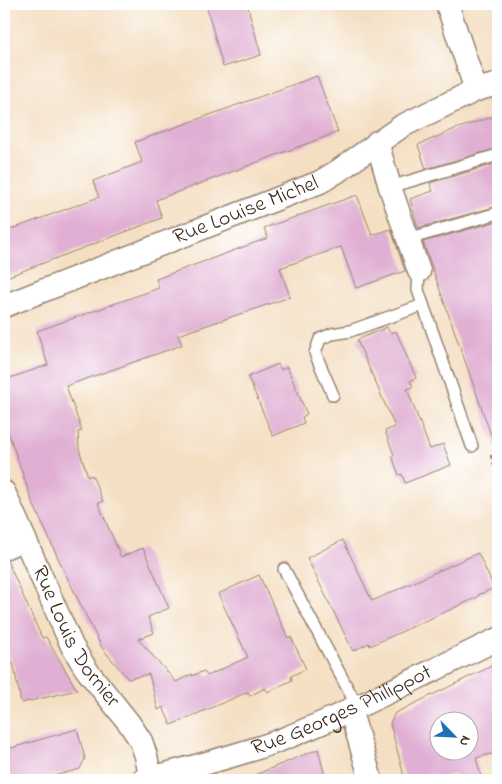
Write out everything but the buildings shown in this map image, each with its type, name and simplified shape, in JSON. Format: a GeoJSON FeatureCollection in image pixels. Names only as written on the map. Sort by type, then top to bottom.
{"type":"FeatureCollection","features":[{"type":"Feature","properties":{"kind":"street"},"geometry":{"type":"LineString","coordinates":[[447,4],[476,90]]}},
{"type":"Feature","properties":{"kind":"street","name":"Rue Louise Michel"},"geometry":{"type":"LineString","coordinates":[[4,306],[320,182],[402,126],[476,90],[498,84]]}},
{"type":"Feature","properties":{"kind":"street"},"geometry":{"type":"LineString","coordinates":[[378,142],[390,187],[419,272]]}},
{"type":"Feature","properties":{"kind":"street","name":"Rue Louis Dornier"},"geometry":{"type":"LineString","coordinates":[[4,492],[72,646],[86,669],[130,723],[141,741],[146,756],[148,780]]}},
{"type":"Feature","properties":{"kind":"street"},"geometry":{"type":"LineString","coordinates":[[4,548],[24,539]]}},
{"type":"Feature","properties":{"kind":"street","name":"Rue Georges Philippot"},"geometry":{"type":"LineString","coordinates":[[148,780],[278,741],[354,708],[498,639]]}},
{"type":"Feature","properties":{"kind":"street"},"geometry":{"type":"LineString","coordinates":[[354,708],[371,780]]}},
{"type":"Feature","properties":{"kind":"lane"},"geometry":{"type":"LineString","coordinates":[[390,187],[498,155]]}},
{"type":"Feature","properties":{"kind":"lane"},"geometry":{"type":"LineString","coordinates":[[408,239],[498,212]]}},
{"type":"Feature","properties":{"kind":"lane"},"geometry":{"type":"LineString","coordinates":[[419,272],[418,290],[472,446]]}},
{"type":"Feature","properties":{"kind":"lane"},"geometry":{"type":"LineString","coordinates":[[333,395],[315,353],[320,339],[332,334],[350,331],[423,305]]}},
{"type":"Feature","properties":{"kind":"lane"},"geometry":{"type":"LineString","coordinates":[[284,569],[354,708]]}}]}
